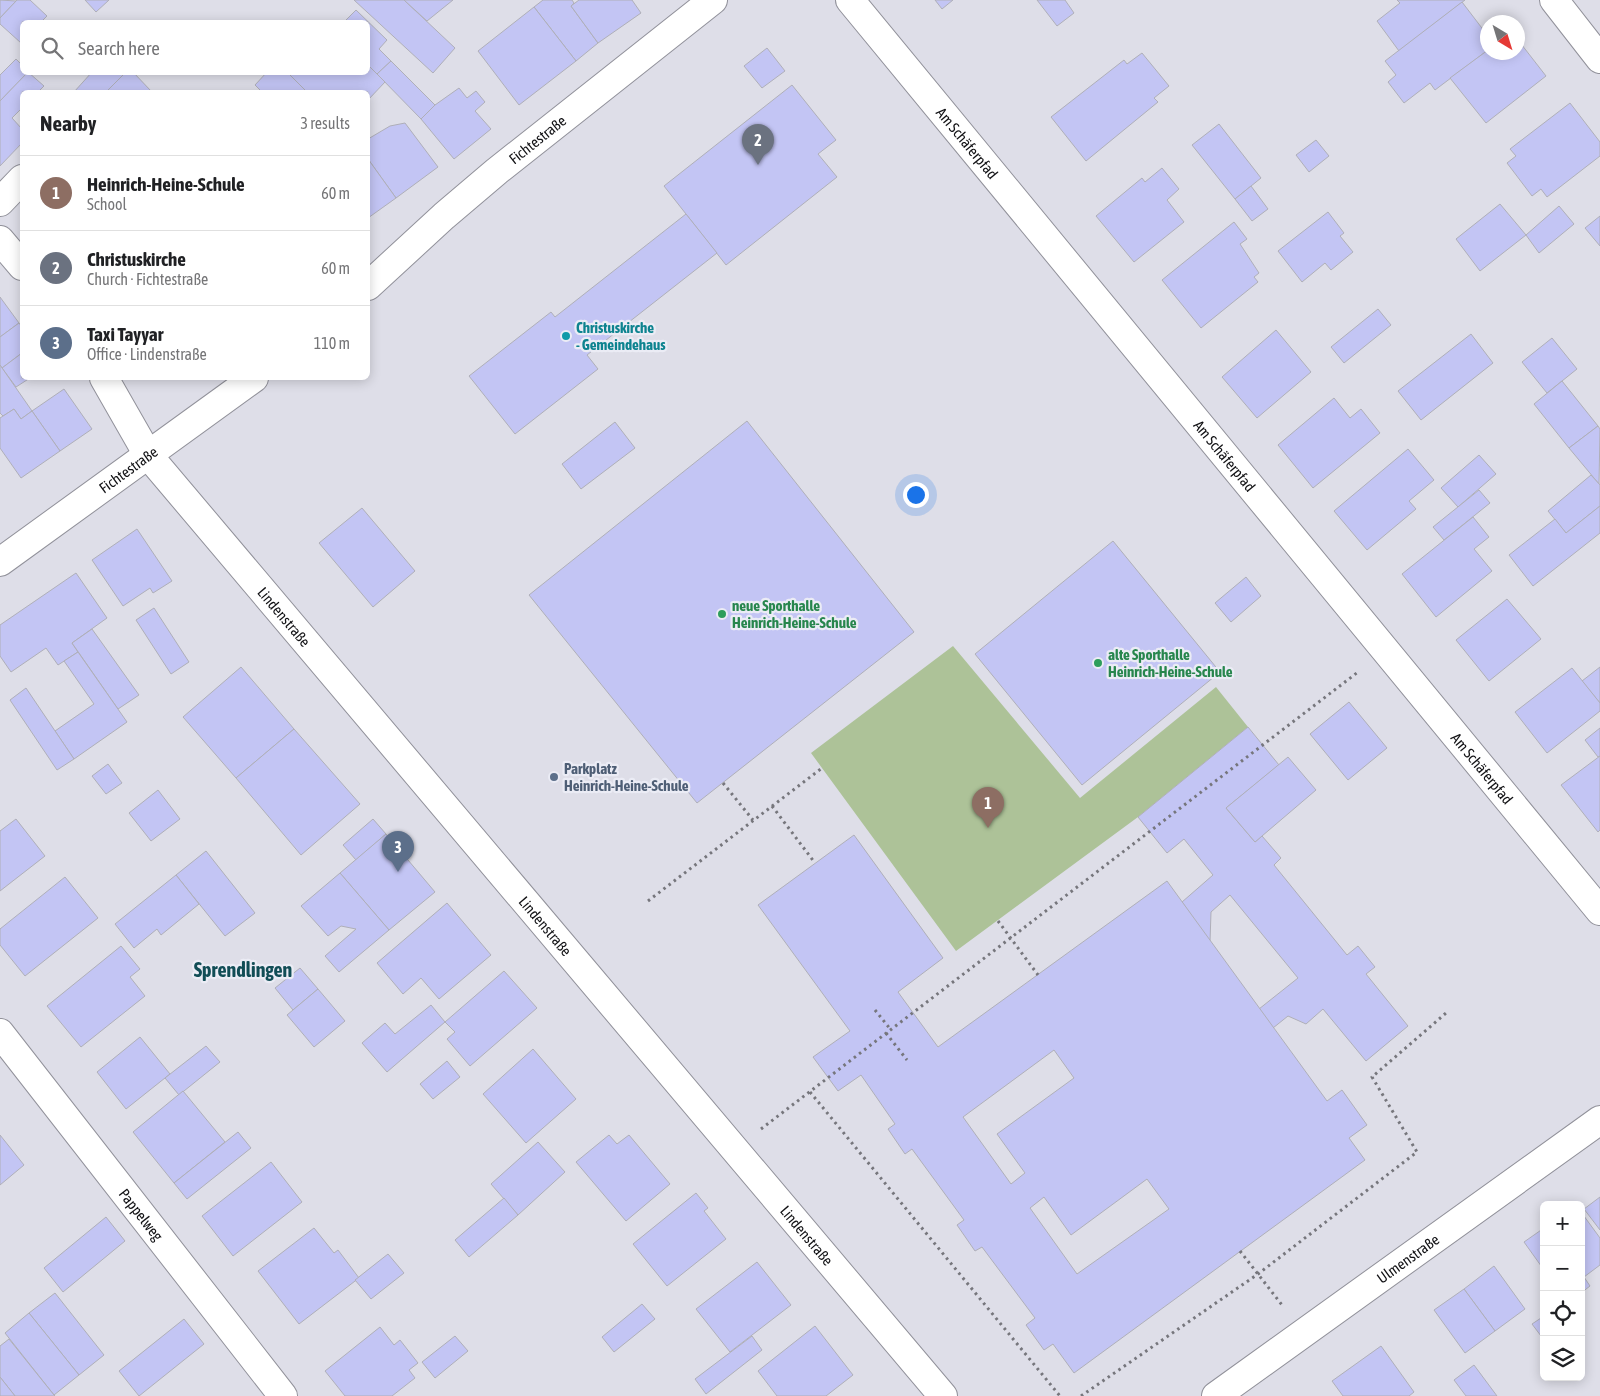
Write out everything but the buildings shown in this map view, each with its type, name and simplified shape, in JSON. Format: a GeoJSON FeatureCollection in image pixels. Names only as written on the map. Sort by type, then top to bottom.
{"type":"FeatureCollection","features":[{"type":"Feature","properties":{"kind":"street","name":"Fichtestraße"},"geometry":{"type":"LineString","coordinates":[[370,284],[444,216],[497,171],[713,0]]}},
{"type":"Feature","properties":{"kind":"street","name":"Am Schäferpfad"},"geometry":{"type":"LineString","coordinates":[[850,0],[1600,911]]}},
{"type":"Feature","properties":{"kind":"street"},"geometry":{"type":"LineString","coordinates":[[1554,0],[1600,59]]}},
{"type":"Feature","properties":{"kind":"street"},"geometry":{"type":"LineString","coordinates":[[0,202],[20,181]]}},
{"type":"Feature","properties":{"kind":"street"},"geometry":{"type":"LineString","coordinates":[[0,240],[20,264]]}},
{"type":"Feature","properties":{"kind":"street","name":"Lindenstraße"},"geometry":{"type":"LineString","coordinates":[[105,380],[148,455],[943,1396]]}},
{"type":"Feature","properties":{"kind":"street","name":"Fichtestraße"},"geometry":{"type":"LineString","coordinates":[[0,562],[251,380]]}},
{"type":"Feature","properties":{"kind":"street","name":"Pappelweg"},"geometry":{"type":"LineString","coordinates":[[0,1033],[283,1396]]}},
{"type":"Feature","properties":{"kind":"street","name":"Ulmenstraße"},"geometry":{"type":"LineString","coordinates":[[1216,1396],[1600,1120]]}},
{"type":"Feature","properties":{"kind":"path"},"geometry":{"type":"LineString","coordinates":[[735,1149],[1386,651]]}},
{"type":"Feature","properties":{"kind":"path"},"geometry":{"type":"LineString","coordinates":[[648,901],[822,768]]}},
{"type":"Feature","properties":{"kind":"path"},"geometry":{"type":"LineString","coordinates":[[723,783],[753,820]]}},
{"type":"Feature","properties":{"kind":"path"},"geometry":{"type":"LineString","coordinates":[[772,806],[815,863]]}},
{"type":"Feature","properties":{"kind":"path"},"geometry":{"type":"LineString","coordinates":[[998,920],[1038,975]]}},
{"type":"Feature","properties":{"kind":"path"},"geometry":{"type":"LineString","coordinates":[[876,1010],[891,1030]]}},
{"type":"Feature","properties":{"kind":"path"},"geometry":{"type":"LineString","coordinates":[[1081,1396],[1258,1274],[1417,1152],[1372,1077],[1446,1013]]}},
{"type":"Feature","properties":{"kind":"path"},"geometry":{"type":"LineString","coordinates":[[886,1033],[907,1060]]}},
{"type":"Feature","properties":{"kind":"path"},"geometry":{"type":"LineString","coordinates":[[810,1092],[1060,1396]]}},
{"type":"Feature","properties":{"kind":"path"},"geometry":{"type":"LineString","coordinates":[[1240,1251],[1304,1333]]}},
{"type":"Feature","properties":{"kind":"green space"},"geometry":{"type":"Polygon","coordinates":[[[953,646],[1080,798],[1216,687],[1248,727],[1138,817],[956,951],[811,753],[953,646]]]}},
{"type":"Feature","properties":{"kind":"place","name":"Christuskirche"},"geometry":{"type":"Point","coordinates":[758,165]}},
{"type":"Feature","properties":{"kind":"place","name":"Christuskirche - Gemeindehaus"},"geometry":{"type":"Point","coordinates":[566,336]}},
{"type":"Feature","properties":{"kind":"place","name":"neue Sporthalle Heinrich-Heine-Schule"},"geometry":{"type":"Point","coordinates":[722,614]}},
{"type":"Feature","properties":{"kind":"place","name":"alte Sporthalle Heinrich-Heine-Schule"},"geometry":{"type":"Point","coordinates":[1098,663]}},
{"type":"Feature","properties":{"kind":"place","name":"Parkplatz Heinrich-Heine-Schule"},"geometry":{"type":"Point","coordinates":[554,777]}},
{"type":"Feature","properties":{"kind":"place","name":"Heinrich-Heine-Schule"},"geometry":{"type":"Point","coordinates":[988,828]}},
{"type":"Feature","properties":{"kind":"place","name":"Taxi Tayyar"},"geometry":{"type":"Point","coordinates":[398,872]}},
{"type":"Feature","properties":{"kind":"district","name":"Sprendlingen"},"geometry":{"type":"Point","coordinates":[243,969]}}]}
